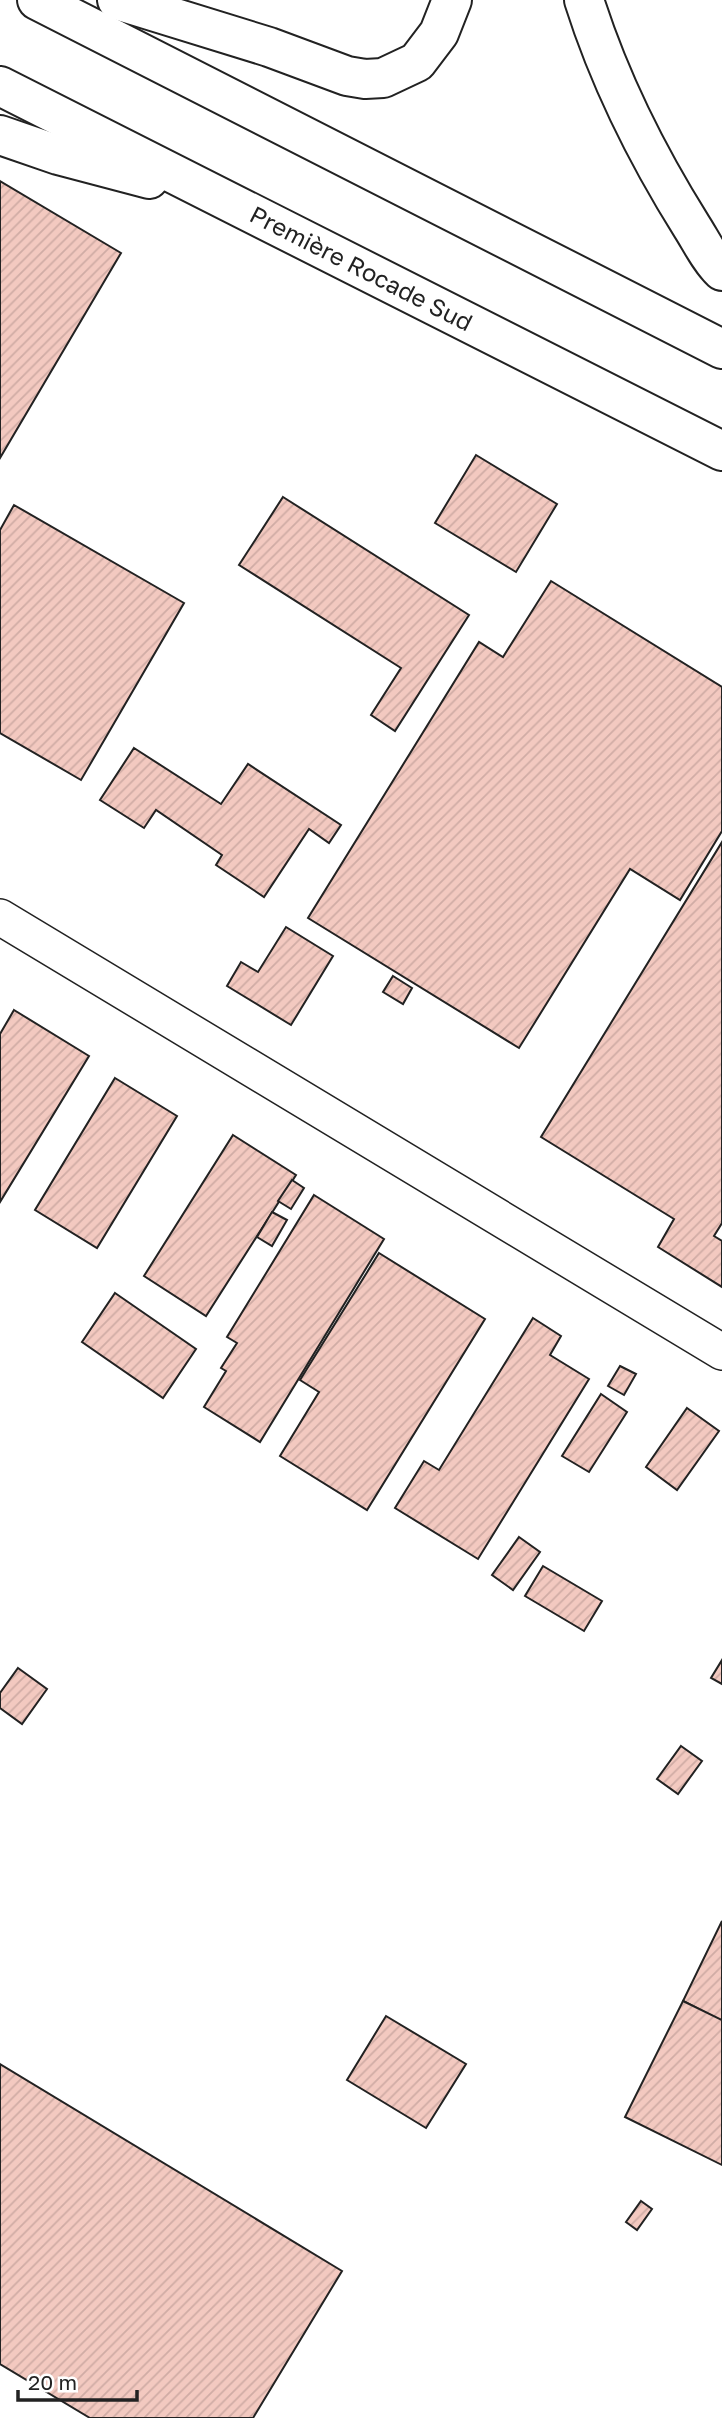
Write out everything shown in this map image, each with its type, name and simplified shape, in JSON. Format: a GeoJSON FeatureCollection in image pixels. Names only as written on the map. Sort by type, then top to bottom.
{"type":"FeatureCollection","features":[{"type":"Feature","properties":{"kind":"highway"},"geometry":{"type":"LineString","coordinates":[[37,0],[722,349]]}},
{"type":"Feature","properties":{"kind":"highway"},"geometry":{"type":"LineString","coordinates":[[117,0],[269,47],[347,76],[365,79],[383,78],[417,62],[429,49],[452,0]]}},
{"type":"Feature","properties":{"kind":"highway"},"geometry":{"type":"LineString","coordinates":[[584,0],[612,73],[643,140],[678,205],[722,271]]}},
{"type":"Feature","properties":{"kind":"highway","name":"Première Rocade Sud"},"geometry":{"type":"LineString","coordinates":[[0,86],[722,452]]}},
{"type":"Feature","properties":{"kind":"highway"},"geometry":{"type":"LineString","coordinates":[[0,135],[130,175],[204,189]]}},
{"type":"Feature","properties":{"kind":"street"},"geometry":{"type":"LineString","coordinates":[[0,917],[722,1352]]}},
{"type":"Feature","properties":{"kind":"building"},"geometry":{"type":"Polygon","coordinates":[[[0,181],[121,253],[0,458],[0,181]]]}},
{"type":"Feature","properties":{"kind":"building"},"geometry":{"type":"Polygon","coordinates":[[[476,455],[557,504],[516,572],[435,523],[476,455]]]}},
{"type":"Feature","properties":{"kind":"building"},"geometry":{"type":"Polygon","coordinates":[[[283,497],[469,615],[395,731],[371,715],[401,668],[239,565],[283,497]]]}},
{"type":"Feature","properties":{"kind":"building"},"geometry":{"type":"Polygon","coordinates":[[[14,505],[184,603],[81,780],[0,733],[0,530],[14,505]]]}},
{"type":"Feature","properties":{"kind":"building"},"geometry":{"type":"Polygon","coordinates":[[[551,581],[722,687],[722,831],[680,900],[630,869],[519,1048],[308,918],[479,642],[503,657],[551,581]]]}},
{"type":"Feature","properties":{"kind":"building"},"geometry":{"type":"Polygon","coordinates":[[[134,748],[221,804],[248,764],[341,825],[329,843],[309,829],[264,897],[216,865],[222,855],[156,810],[144,828],[100,800],[134,748]]]}},
{"type":"Feature","properties":{"kind":"building"},"geometry":{"type":"Polygon","coordinates":[[[722,842],[722,1223],[714,1236],[722,1241],[722,1287],[658,1247],[674,1219],[541,1137],[722,842]]]}},
{"type":"Feature","properties":{"kind":"building"},"geometry":{"type":"Polygon","coordinates":[[[286,927],[333,956],[291,1025],[227,986],[241,962],[258,972],[286,927]]]}},
{"type":"Feature","properties":{"kind":"building"},"geometry":{"type":"Polygon","coordinates":[[[393,976],[412,988],[403,1004],[383,992],[393,976]]]}},
{"type":"Feature","properties":{"kind":"building"},"geometry":{"type":"Polygon","coordinates":[[[14,1010],[89,1056],[0,1202],[0,1034],[14,1010]]]}},
{"type":"Feature","properties":{"kind":"building"},"geometry":{"type":"Polygon","coordinates":[[[115,1078],[177,1116],[97,1248],[35,1210],[115,1078]]]}},
{"type":"Feature","properties":{"kind":"building"},"geometry":{"type":"Polygon","coordinates":[[[233,1135],[296,1175],[206,1316],[144,1276],[233,1135]]]}},
{"type":"Feature","properties":{"kind":"building"},"geometry":{"type":"Polygon","coordinates":[[[292,1180],[304,1188],[291,1209],[278,1201],[292,1180]]]}},
{"type":"Feature","properties":{"kind":"building"},"geometry":{"type":"Polygon","coordinates":[[[314,1195],[384,1239],[260,1442],[204,1407],[226,1371],[221,1368],[237,1343],[227,1337],[314,1195]]]}},
{"type":"Feature","properties":{"kind":"building"},"geometry":{"type":"Polygon","coordinates":[[[272,1212],[287,1220],[272,1246],[257,1237],[272,1212]]]}},
{"type":"Feature","properties":{"kind":"building"},"geometry":{"type":"Polygon","coordinates":[[[379,1253],[485,1319],[367,1510],[280,1456],[319,1392],[300,1380],[379,1253]]]}},
{"type":"Feature","properties":{"kind":"building"},"geometry":{"type":"Polygon","coordinates":[[[115,1293],[196,1349],[163,1398],[82,1342],[115,1293]]]}},
{"type":"Feature","properties":{"kind":"building"},"geometry":{"type":"Polygon","coordinates":[[[533,1318],[561,1336],[550,1355],[589,1379],[478,1559],[395,1508],[424,1461],[439,1470],[533,1318]]]}},
{"type":"Feature","properties":{"kind":"building"},"geometry":{"type":"Polygon","coordinates":[[[620,1366],[636,1374],[624,1395],[608,1386],[620,1366]]]}},
{"type":"Feature","properties":{"kind":"building"},"geometry":{"type":"Polygon","coordinates":[[[601,1394],[627,1412],[589,1472],[562,1456],[601,1394]]]}},
{"type":"Feature","properties":{"kind":"building"},"geometry":{"type":"Polygon","coordinates":[[[687,1408],[719,1431],[677,1490],[646,1467],[687,1408]]]}},
{"type":"Feature","properties":{"kind":"building"},"geometry":{"type":"Polygon","coordinates":[[[519,1537],[540,1552],[513,1590],[492,1575],[519,1537]]]}},
{"type":"Feature","properties":{"kind":"building"},"geometry":{"type":"Polygon","coordinates":[[[543,1566],[602,1601],[584,1631],[525,1596],[543,1566]]]}},
{"type":"Feature","properties":{"kind":"building"},"geometry":{"type":"Polygon","coordinates":[[[722,1660],[722,1684],[711,1678],[722,1660]]]}},
{"type":"Feature","properties":{"kind":"building"},"geometry":{"type":"Polygon","coordinates":[[[18,1668],[47,1689],[22,1724],[0,1708],[0,1693],[18,1668]]]}},
{"type":"Feature","properties":{"kind":"building"},"geometry":{"type":"Polygon","coordinates":[[[681,1746],[702,1761],[678,1794],[657,1779],[681,1746]]]}},
{"type":"Feature","properties":{"kind":"building"},"geometry":{"type":"Polygon","coordinates":[[[722,1921],[722,2021],[683,2001],[722,1921]]]}},
{"type":"Feature","properties":{"kind":"building"},"geometry":{"type":"Polygon","coordinates":[[[683,2001],[722,2020],[722,2165],[625,2117],[683,2001]]]}},
{"type":"Feature","properties":{"kind":"building"},"geometry":{"type":"Polygon","coordinates":[[[386,2016],[466,2064],[426,2128],[347,2080],[386,2016]]]}},
{"type":"Feature","properties":{"kind":"building"},"geometry":{"type":"Polygon","coordinates":[[[0,2064],[342,2271],[253,2418],[90,2418],[0,2364],[0,2064]]]}},
{"type":"Feature","properties":{"kind":"building"},"geometry":{"type":"Polygon","coordinates":[[[641,2201],[652,2209],[637,2230],[626,2222],[641,2201]]]}}]}
